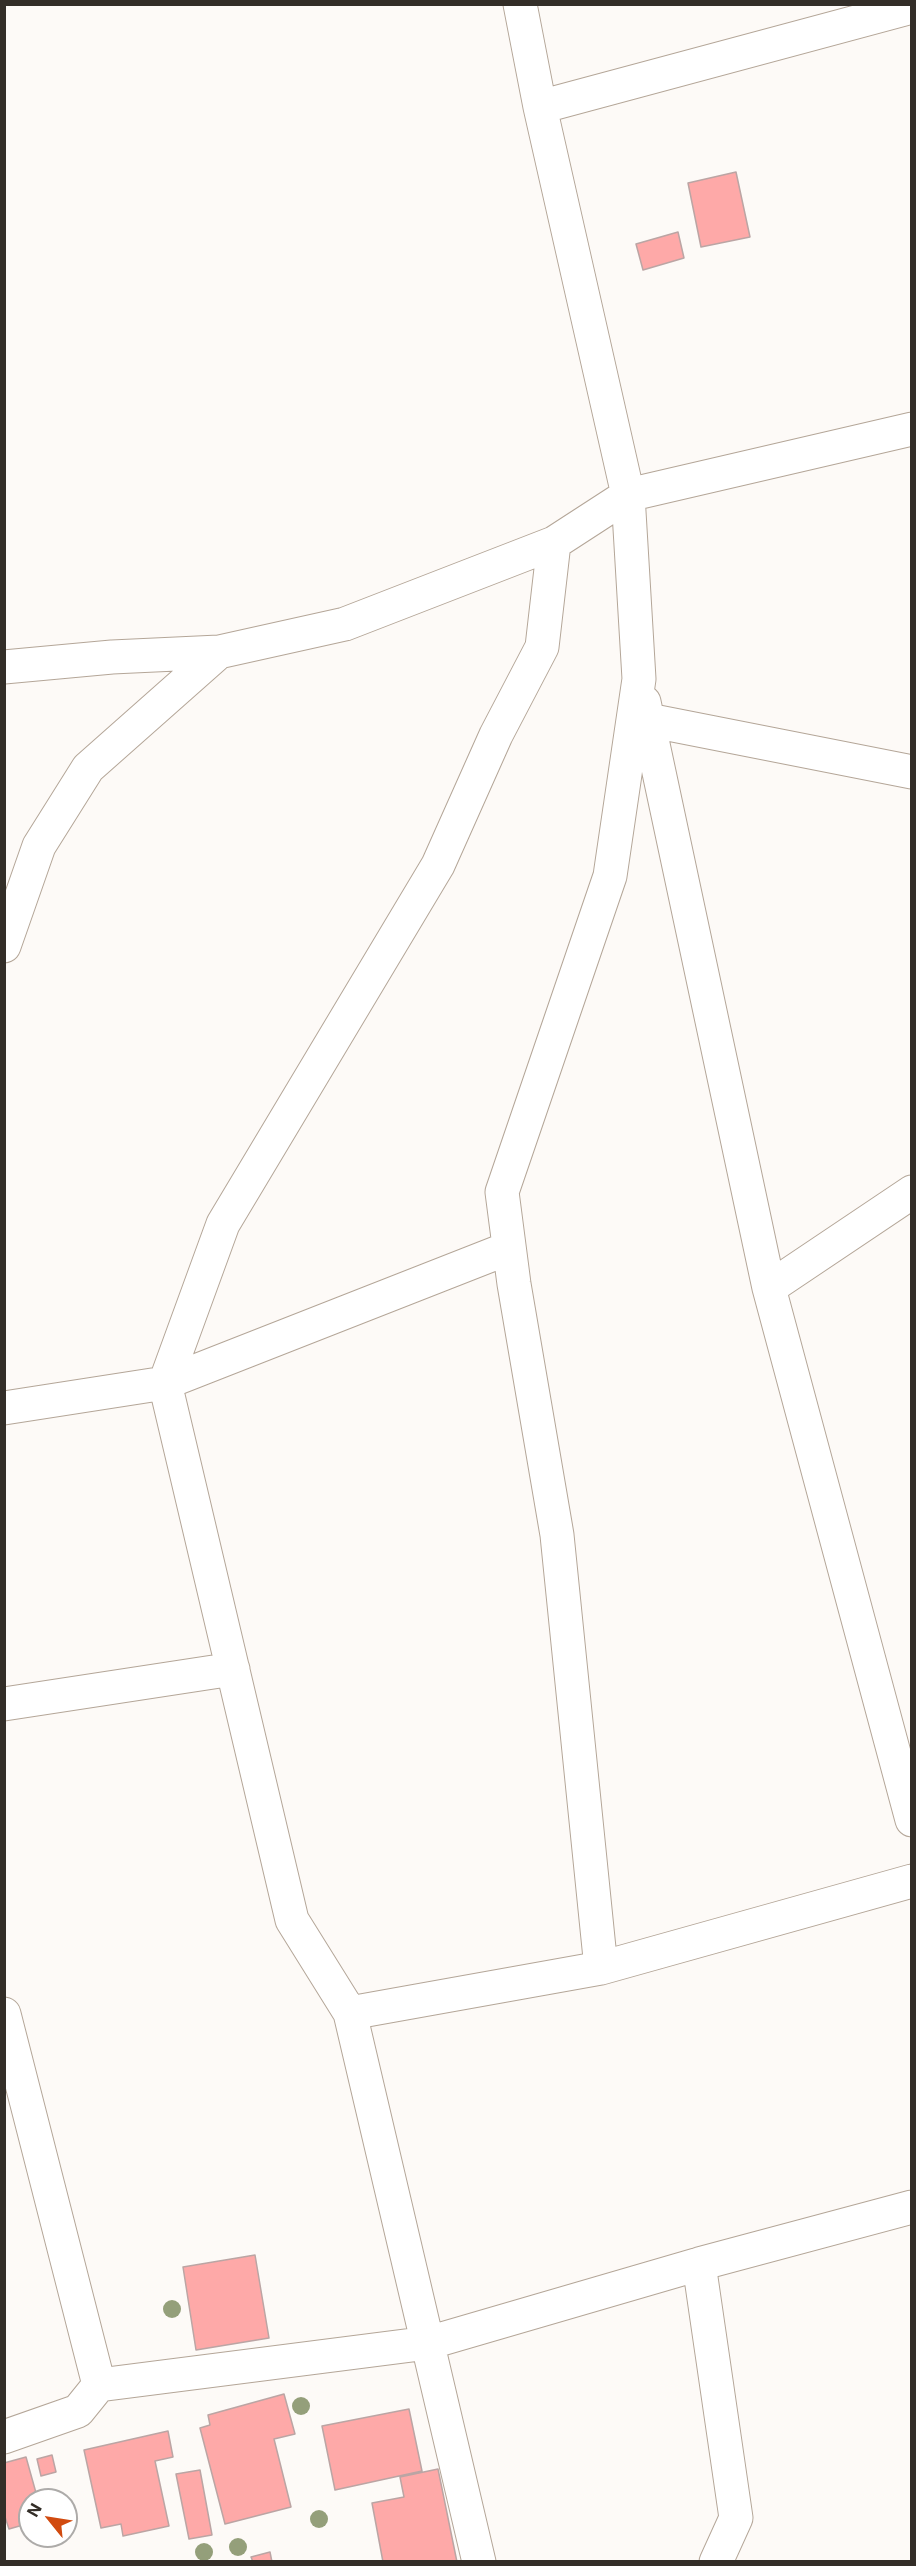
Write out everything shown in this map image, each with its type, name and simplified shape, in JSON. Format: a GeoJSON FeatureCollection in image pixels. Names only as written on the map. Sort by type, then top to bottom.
{"type":"FeatureCollection","features":[{"type":"Feature","properties":{"kind":"street"},"geometry":{"type":"LineString","coordinates":[[520,4],[540,107],[628,495],[639,679],[769,1288],[912,1820]]}},
{"type":"Feature","properties":{"kind":"street"},"geometry":{"type":"LineString","coordinates":[[540,107],[912,8]]}},
{"type":"Feature","properties":{"kind":"street"},"geometry":{"type":"LineString","coordinates":[[4,667],[112,657],[219,652],[345,624],[554,543],[628,495],[912,429]]}},
{"type":"Feature","properties":{"kind":"street"},"geometry":{"type":"LineString","coordinates":[[479,2562],[350,2013],[292,1920],[165,1383],[223,1224],[438,865],[496,735],[542,647],[554,543]]}},
{"type":"Feature","properties":{"kind":"street"},"geometry":{"type":"LineString","coordinates":[[4,946],[39,846],[88,768],[219,652]]}},
{"type":"Feature","properties":{"kind":"street"},"geometry":{"type":"LineString","coordinates":[[601,1968],[557,1535],[509,1248],[502,1192],[610,876],[639,679]]}},
{"type":"Feature","properties":{"kind":"street"},"geometry":{"type":"LineString","coordinates":[[648,720],[912,772]]}},
{"type":"Feature","properties":{"kind":"street"},"geometry":{"type":"LineString","coordinates":[[769,1288],[912,1192]]}},
{"type":"Feature","properties":{"kind":"street"},"geometry":{"type":"LineString","coordinates":[[4,1408],[165,1383],[509,1248]]}},
{"type":"Feature","properties":{"kind":"street"},"geometry":{"type":"LineString","coordinates":[[4,1704],[233,1669]]}},
{"type":"Feature","properties":{"kind":"street"},"geometry":{"type":"LineString","coordinates":[[350,2013],[601,1968],[912,1881]]}},
{"type":"Feature","properties":{"kind":"street"},"geometry":{"type":"LineString","coordinates":[[4,2014],[99,2385]]}},
{"type":"Feature","properties":{"kind":"street"},"geometry":{"type":"LineString","coordinates":[[4,2437],[78,2411],[99,2385],[428,2343],[699,2264],[912,2207]]}},
{"type":"Feature","properties":{"kind":"street"},"geometry":{"type":"LineString","coordinates":[[699,2264],[736,2518],[716,2562]]}},
{"type":"Feature","properties":{"kind":"building"},"geometry":{"type":"Polygon","coordinates":[[[736,172],[750,237],[701,247],[688,183],[736,172]]]}},
{"type":"Feature","properties":{"kind":"building"},"geometry":{"type":"Polygon","coordinates":[[[678,232],[684,258],[643,270],[636,244],[678,232]]]}},
{"type":"Feature","properties":{"kind":"building"},"geometry":{"type":"Polygon","coordinates":[[[255,2255],[269,2338],[196,2350],[183,2267],[255,2255]]]}},
{"type":"Feature","properties":{"kind":"building"},"geometry":{"type":"Polygon","coordinates":[[[284,2394],[295,2434],[274,2439],[291,2507],[225,2524],[200,2428],[210,2425],[208,2415],[284,2394]]]}},
{"type":"Feature","properties":{"kind":"building"},"geometry":{"type":"Polygon","coordinates":[[[409,2409],[422,2471],[335,2490],[322,2426],[409,2409]]]}},
{"type":"Feature","properties":{"kind":"building"},"geometry":{"type":"Polygon","coordinates":[[[168,2431],[173,2457],[155,2461],[169,2526],[123,2536],[121,2524],[101,2528],[84,2450],[168,2431]]]}},
{"type":"Feature","properties":{"kind":"building"},"geometry":{"type":"Polygon","coordinates":[[[52,2455],[56,2472],[41,2476],[37,2459],[52,2455]]]}},
{"type":"Feature","properties":{"kind":"building"},"geometry":{"type":"Polygon","coordinates":[[[26,2457],[35,2488],[18,2488],[18,2526],[9,2529],[4,2514],[4,2463],[26,2457]]]}},
{"type":"Feature","properties":{"kind":"building"},"geometry":{"type":"Polygon","coordinates":[[[438,2469],[457,2562],[383,2562],[372,2503],[404,2497],[400,2477],[438,2469]]]}},
{"type":"Feature","properties":{"kind":"building"},"geometry":{"type":"Polygon","coordinates":[[[200,2470],[212,2535],[189,2539],[176,2474],[200,2470]]]}},
{"type":"Feature","properties":{"kind":"building"},"geometry":{"type":"Polygon","coordinates":[[[270,2552],[272,2562],[253,2562],[251,2557],[270,2552]]]}}]}
